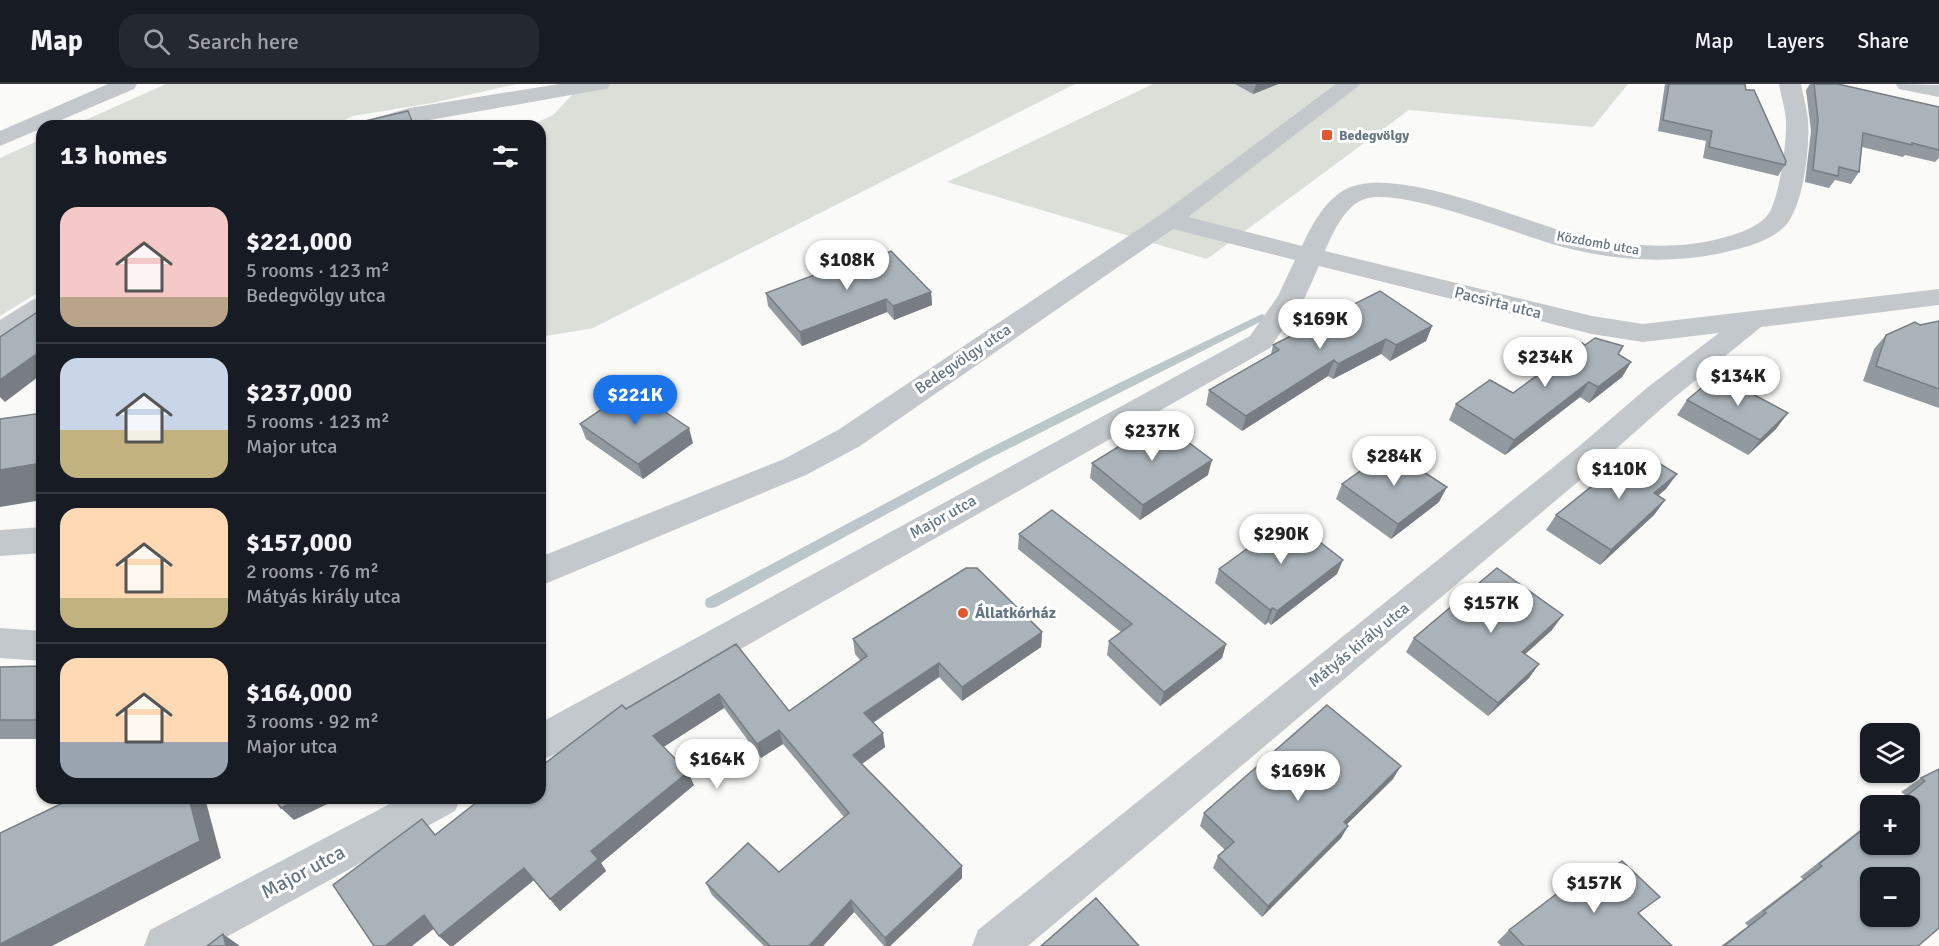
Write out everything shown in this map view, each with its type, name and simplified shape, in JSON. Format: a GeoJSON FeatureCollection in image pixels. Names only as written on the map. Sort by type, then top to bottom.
{"type":"FeatureCollection","features":[{"type":"Feature","properties":{"kind":"street"},"geometry":{"type":"LineString","coordinates":[[44,120],[126,84]]}},
{"type":"Feature","properties":{"kind":"street"},"geometry":{"type":"LineString","coordinates":[[393,120],[409,115],[598,84]]}},
{"type":"Feature","properties":{"kind":"street","name":"Bedegvölgy utca"},"geometry":{"type":"LineString","coordinates":[[546,570],[795,468],[849,438],[1169,220],[1350,84]]}},
{"type":"Feature","properties":{"kind":"street","name":"Közdomb utca"},"geometry":{"type":"LineString","coordinates":[[1308,254],[1335,212],[1355,194],[1376,191],[1418,195],[1571,241],[1653,252],[1712,251],[1733,244],[1753,236],[1781,215],[1789,182],[1797,120],[1790,84]]}},
{"type":"Feature","properties":{"kind":"street"},"geometry":{"type":"LineString","coordinates":[[1907,84],[1939,91]]}},
{"type":"Feature","properties":{"kind":"street"},"geometry":{"type":"LineString","coordinates":[[0,139],[36,123]]}},
{"type":"Feature","properties":{"kind":"street","name":"Pacsirta utca"},"geometry":{"type":"LineString","coordinates":[[1169,220],[1592,325],[1643,333],[1751,322],[1939,297]]}},
{"type":"Feature","properties":{"kind":"street","name":"Major utca"},"geometry":{"type":"LineString","coordinates":[[546,740],[1260,342],[1292,295],[1308,254]]}},
{"type":"Feature","properties":{"kind":"street"},"geometry":{"type":"LineString","coordinates":[[0,333],[36,310]]}},
{"type":"Feature","properties":{"kind":"street","name":"Mátyás király utca"},"geometry":{"type":"LineString","coordinates":[[994,946],[1579,464],[1659,394],[1751,322]]}},
{"type":"Feature","properties":{"kind":"street"},"geometry":{"type":"LineString","coordinates":[[0,543],[36,540]]}},
{"type":"Feature","properties":{"kind":"street"},"geometry":{"type":"LineString","coordinates":[[0,644],[36,646]]}},
{"type":"Feature","properties":{"kind":"street","name":"Major utca"},"geometry":{"type":"LineString","coordinates":[[166,946],[430,804]]}},
{"type":"Feature","properties":{"kind":"shaded area"},"geometry":{"type":"Polygon","coordinates":[[[166,84],[517,84],[432,103],[353,116],[344,120],[85,120],[166,84]]]}},
{"type":"Feature","properties":{"kind":"shaded area"},"geometry":{"type":"Polygon","coordinates":[[[610,84],[1075,84],[593,328],[546,336],[546,120],[543,120],[553,115],[575,92],[610,84]]]}},
{"type":"Feature","properties":{"kind":"shaded area"},"geometry":{"type":"Polygon","coordinates":[[[1153,84],[1628,84],[1593,127],[1409,110],[1207,259],[947,182],[1153,84]]]}},
{"type":"Feature","properties":{"kind":"shaded area"},"geometry":{"type":"Polygon","coordinates":[[[36,142],[36,294],[0,316],[0,158],[36,142]]]}},
{"type":"Feature","properties":{"kind":"building"},"geometry":{"type":"Polygon","coordinates":[[[1669,84],[1745,84],[1746,90],[1754,90],[1786,161],[1785,165],[1709,147],[1712,131],[1663,120],[1669,84]]]}},
{"type":"Feature","properties":{"kind":"building"},"geometry":{"type":"Polygon","coordinates":[[[1814,84],[1838,84],[1939,107],[1939,150],[1863,133],[1859,172],[1839,167],[1838,176],[1813,170],[1818,120],[1814,84]]]}},
{"type":"Feature","properties":{"kind":"building"},"geometry":{"type":"Polygon","coordinates":[[[408,111],[412,120],[369,120],[408,111]]]}},
{"type":"Feature","properties":{"kind":"building"},"geometry":{"type":"Polygon","coordinates":[[[891,251],[931,292],[893,306],[886,299],[800,332],[766,293],[838,266],[841,269],[891,251]]]}},
{"type":"Feature","properties":{"kind":"building"},"geometry":{"type":"Polygon","coordinates":[[[1380,291],[1432,326],[1396,345],[1386,339],[1338,364],[1334,360],[1246,416],[1209,390],[1279,350],[1273,345],[1380,291]]]}},
{"type":"Feature","properties":{"kind":"building"},"geometry":{"type":"Polygon","coordinates":[[[36,313],[36,354],[0,380],[0,337],[36,313]]]}},
{"type":"Feature","properties":{"kind":"building"},"geometry":{"type":"Polygon","coordinates":[[[1939,321],[1939,389],[1876,366],[1886,335],[1915,322],[1920,325],[1939,321]]]}},
{"type":"Feature","properties":{"kind":"building"},"geometry":{"type":"Polygon","coordinates":[[[1595,338],[1623,346],[1618,354],[1631,362],[1598,387],[1589,382],[1514,440],[1456,404],[1490,380],[1513,393],[1582,343],[1585,345],[1595,338]]]}},
{"type":"Feature","properties":{"kind":"building"},"geometry":{"type":"Polygon","coordinates":[[[1717,375],[1788,413],[1760,440],[1687,400],[1717,375]]]}},
{"type":"Feature","properties":{"kind":"building"},"geometry":{"type":"Polygon","coordinates":[[[631,389],[689,428],[638,464],[580,424],[631,389]]]}},
{"type":"Feature","properties":{"kind":"building"},"geometry":{"type":"Polygon","coordinates":[[[36,414],[36,464],[0,470],[0,419],[36,414]]]}},
{"type":"Feature","properties":{"kind":"building"},"geometry":{"type":"Polygon","coordinates":[[[1160,421],[1212,460],[1143,505],[1092,463],[1160,421]]]}},
{"type":"Feature","properties":{"kind":"building"},"geometry":{"type":"Polygon","coordinates":[[[1390,450],[1447,487],[1398,524],[1342,484],[1390,450]]]}},
{"type":"Feature","properties":{"kind":"building"},"geometry":{"type":"Polygon","coordinates":[[[1637,450],[1677,474],[1654,493],[1665,500],[1611,550],[1556,515],[1637,450]]]}},
{"type":"Feature","properties":{"kind":"building"},"geometry":{"type":"Polygon","coordinates":[[[1052,510],[1226,644],[1164,692],[1109,641],[1132,624],[1019,534],[1052,510]]]}},
{"type":"Feature","properties":{"kind":"building"},"geometry":{"type":"Polygon","coordinates":[[[1284,522],[1294,522],[1343,560],[1277,611],[1273,608],[1270,610],[1219,569],[1284,522]]]}},
{"type":"Feature","properties":{"kind":"building"},"geometry":{"type":"Polygon","coordinates":[[[966,568],[977,568],[1042,632],[962,687],[939,663],[864,713],[883,733],[853,755],[962,866],[885,938],[851,900],[809,946],[770,946],[706,883],[748,843],[779,872],[849,813],[779,730],[757,744],[719,694],[653,736],[688,772],[591,851],[598,859],[550,899],[524,868],[439,936],[424,915],[385,946],[374,946],[333,885],[422,819],[435,835],[474,804],[546,804],[546,762],[622,705],[626,709],[736,644],[789,711],[867,656],[853,639],[966,568]]]}},
{"type":"Feature","properties":{"kind":"building"},"geometry":{"type":"Polygon","coordinates":[[[1497,568],[1563,615],[1522,652],[1539,664],[1498,703],[1414,638],[1497,568]]]}},
{"type":"Feature","properties":{"kind":"building"},"geometry":{"type":"Polygon","coordinates":[[[36,666],[36,720],[0,720],[0,667],[36,666]]]}},
{"type":"Feature","properties":{"kind":"building"},"geometry":{"type":"Polygon","coordinates":[[[1327,705],[1401,766],[1344,822],[1348,826],[1268,906],[1218,856],[1234,842],[1204,813],[1327,705]]]}},
{"type":"Feature","properties":{"kind":"building"},"geometry":{"type":"Polygon","coordinates":[[[1939,769],[1939,928],[1918,946],[1724,946],[1860,832],[1860,855],[1920,855],[1920,795],[1908,795],[1925,781],[1921,778],[1939,769]]]}},
{"type":"Feature","properties":{"kind":"building"},"geometry":{"type":"Polygon","coordinates":[[[60,804],[191,804],[200,841],[0,944],[0,833],[60,804]]]}},
{"type":"Feature","properties":{"kind":"building"},"geometry":{"type":"Polygon","coordinates":[[[1622,861],[1660,897],[1638,913],[1672,946],[1524,946],[1509,930],[1588,870],[1597,879],[1622,861]]]}},
{"type":"Feature","properties":{"kind":"building"},"geometry":{"type":"Polygon","coordinates":[[[1096,898],[1139,946],[1041,946],[1096,898]]]}},
{"type":"Feature","properties":{"kind":"building"},"geometry":{"type":"Polygon","coordinates":[[[223,934],[226,946],[207,946],[223,934]]]}},
{"type":"Feature","properties":{"kind":"waterway"},"geometry":{"type":"LineString","coordinates":[[711,603],[984,456],[1262,317]]}},
{"type":"Feature","properties":{"kind":"place","name":"Bedegvölgy"},"geometry":{"type":"Point","coordinates":[1327,135]}},
{"type":"Feature","properties":{"kind":"place","name":"Állatkórház"},"geometry":{"type":"Point","coordinates":[963,613]}}]}
